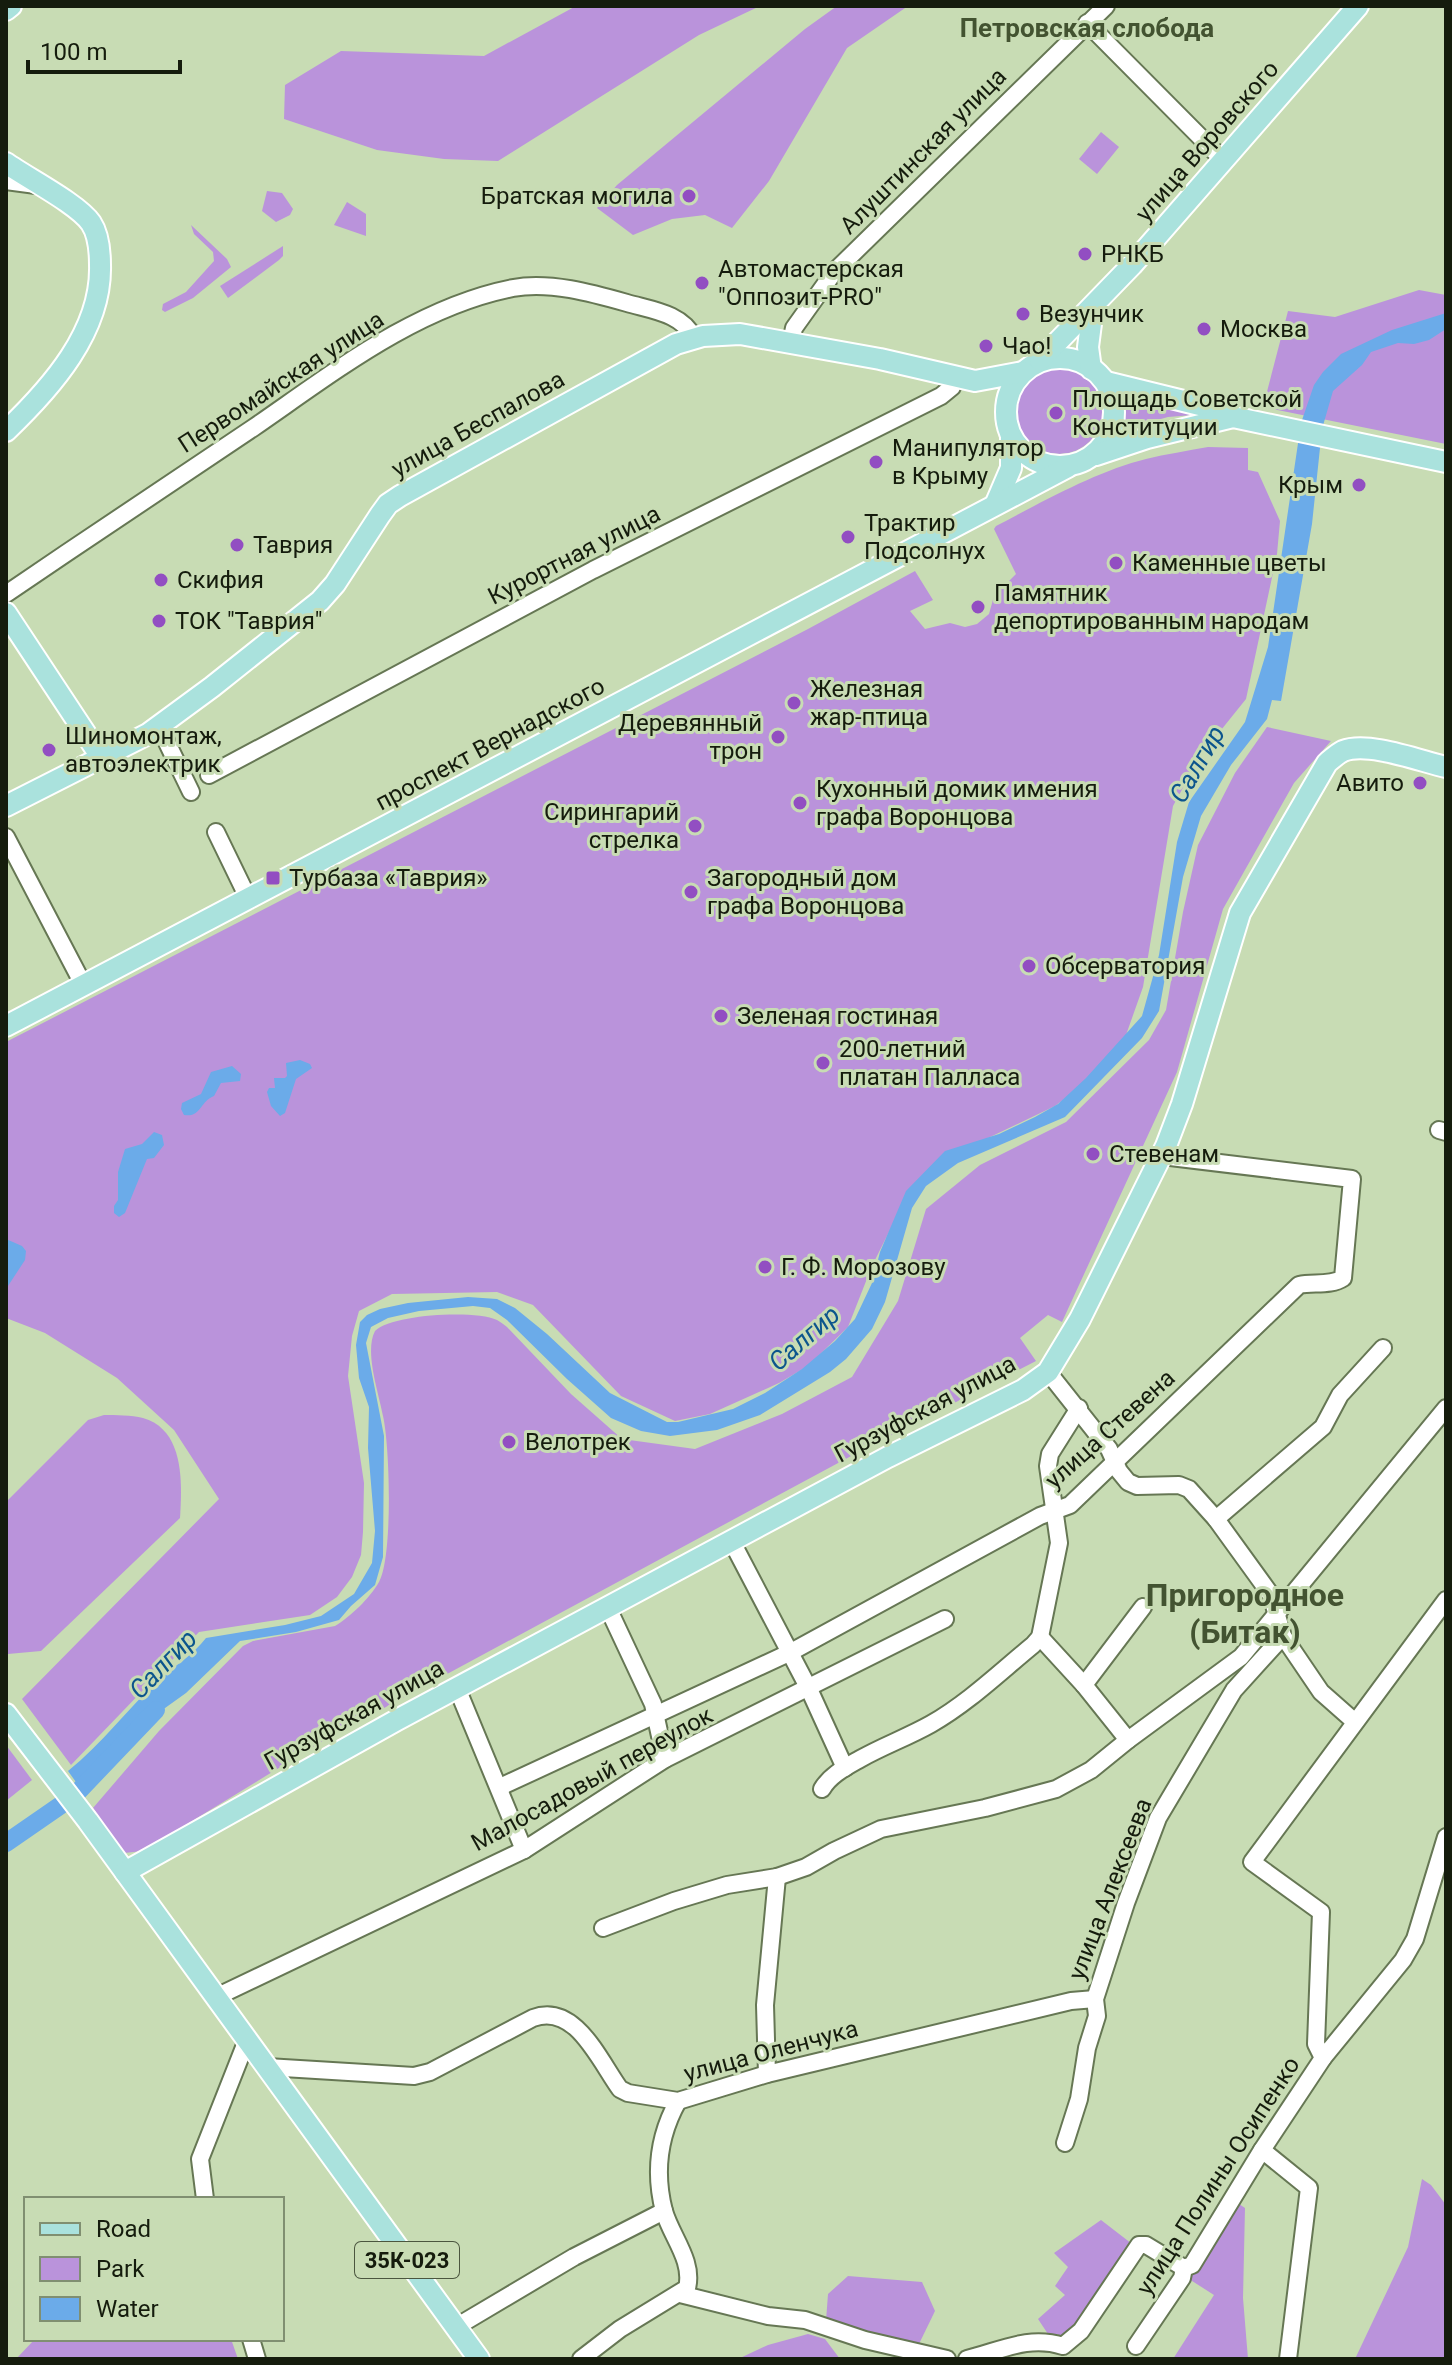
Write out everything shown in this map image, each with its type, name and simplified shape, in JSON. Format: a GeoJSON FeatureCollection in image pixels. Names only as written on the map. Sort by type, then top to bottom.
{"type":"FeatureCollection","features":[{"type":"Feature","properties":{"kind":"main road"},"geometry":{"type":"LineString","coordinates":[[6,10],[11,6]]}},
{"type":"Feature","properties":{"kind":"main road","name":"улица Воровского"},"geometry":{"type":"LineString","coordinates":[[1040,360],[1093,308],[1358,6]]}},
{"type":"Feature","properties":{"kind":"main road"},"geometry":{"type":"LineString","coordinates":[[6,163],[74,207],[90,221],[100,249],[100,271],[92,313],[81,339],[63,368],[8,428]]}},
{"type":"Feature","properties":{"kind":"main road"},"geometry":{"type":"LineString","coordinates":[[1092,456],[1110,434],[1113,403],[1088,347],[1093,308]]}},
{"type":"Feature","properties":{"kind":"main road","name":"улица Беспалова"},"geometry":{"type":"LineString","coordinates":[[6,806],[159,726],[320,601],[335,584],[388,504],[676,344],[723,333],[791,342],[965,378],[1023,372]]}},
{"type":"Feature","properties":{"kind":"main road"},"geometry":{"type":"LineString","coordinates":[[996,503],[1011,468],[1011,438],[1005,411],[1011,388],[1023,372],[1040,360],[1056,357],[1072,360],[1099,375],[1216,409],[1233,417],[1446,462]]}},
{"type":"Feature","properties":{"kind":"main road"},"geometry":{"type":"LineString","coordinates":[[965,378],[1005,411]]}},
{"type":"Feature","properties":{"kind":"main road"},"geometry":{"type":"LineString","coordinates":[[1011,438],[1025,455],[1045,465],[1068,467],[1147,438],[1233,417]]}},
{"type":"Feature","properties":{"kind":"main road","name":"проспект Вернадского"},"geometry":{"type":"LineString","coordinates":[[6,1026],[1068,467]]}},
{"type":"Feature","properties":{"kind":"main road"},"geometry":{"type":"LineString","coordinates":[[6,613],[101,757]]}},
{"type":"Feature","properties":{"kind":"main road","name":"Гурзуфская улица"},"geometry":{"type":"LineString","coordinates":[[125,1872],[457,1688],[900,1450],[1023,1390],[1048,1372],[1080,1319],[1162,1156],[1182,1104],[1240,913],[1327,763],[1342,751],[1358,748],[1446,767]]}},
{"type":"Feature","properties":{"kind":"main road","name":"35К-023"},"geometry":{"type":"LineString","coordinates":[[6,1714],[125,1872],[479,2359]]}},
{"type":"Feature","properties":{"kind":"street","name":"Алуштинская улица"},"geometry":{"type":"LineString","coordinates":[[791,342],[794,328],[834,272],[1106,6]]}},
{"type":"Feature","properties":{"kind":"street"},"geometry":{"type":"LineString","coordinates":[[1087,23],[1224,161]]}},
{"type":"Feature","properties":{"kind":"street"},"geometry":{"type":"LineString","coordinates":[[6,181],[37,185]]}},
{"type":"Feature","properties":{"kind":"street","name":"Первомайская улица"},"geometry":{"type":"LineString","coordinates":[[6,594],[380,342],[480,296],[517,287],[556,288],[601,295],[675,317],[690,330],[694,338]]}},
{"type":"Feature","properties":{"kind":"street","name":"Курортная улица"},"geometry":{"type":"LineString","coordinates":[[209,775],[593,570],[941,396],[965,378]]}},
{"type":"Feature","properties":{"kind":"street"},"geometry":{"type":"LineString","coordinates":[[159,726],[191,792]]}},
{"type":"Feature","properties":{"kind":"street"},"geometry":{"type":"LineString","coordinates":[[216,832],[249,900]]}},
{"type":"Feature","properties":{"kind":"street"},"geometry":{"type":"LineString","coordinates":[[6,837],[84,986]]}},
{"type":"Feature","properties":{"kind":"street","name":"улица Стевена"},"geometry":{"type":"LineString","coordinates":[[500,1787],[791,1652],[1040,1516],[1070,1505],[1299,1285],[1336,1283],[1343,1278],[1352,1179],[1162,1156]]}},
{"type":"Feature","properties":{"kind":"street"},"geometry":{"type":"LineString","coordinates":[[1216,1519],[1323,1427],[1340,1395],[1383,1348]]}},
{"type":"Feature","properties":{"kind":"street"},"geometry":{"type":"LineString","coordinates":[[1048,1372],[1079,1408],[1128,1482],[1137,1486],[1179,1485],[1189,1489],[1216,1519],[1271,1595],[1283,1636],[1321,1692],[1355,1722]]}},
{"type":"Feature","properties":{"kind":"street"},"geometry":{"type":"LineString","coordinates":[[822,1789],[826,1781],[845,1768],[956,1708],[1040,1637],[1059,1543],[1048,1466],[1050,1454],[1079,1408]]}},
{"type":"Feature","properties":{"kind":"street"},"geometry":{"type":"LineString","coordinates":[[603,1928],[714,1889],[777,1877],[806,1867],[881,1829],[985,1808],[1056,1789],[1091,1770],[1241,1657],[1446,1408]]}},
{"type":"Feature","properties":{"kind":"street"},"geometry":{"type":"LineString","coordinates":[[732,1542],[791,1652],[845,1768]]}},
{"type":"Feature","properties":{"kind":"street"},"geometry":{"type":"LineString","coordinates":[[1271,1595],[1292,1598]]}},
{"type":"Feature","properties":{"kind":"street","name":"улица Полины Осипенко"},"geometry":{"type":"LineString","coordinates":[[1136,2346],[1182,2278],[1184,2268],[1192,2265],[1323,2058],[1316,2044],[1321,1912],[1252,1862],[1446,1600]]}},
{"type":"Feature","properties":{"kind":"street"},"geometry":{"type":"LineString","coordinates":[[1084,1685],[1143,1607]]}},
{"type":"Feature","properties":{"kind":"street"},"geometry":{"type":"LineString","coordinates":[[608,1608],[657,1716],[665,1759]]}},
{"type":"Feature","properties":{"kind":"street","name":"Малосадовый переулок"},"geometry":{"type":"LineString","coordinates":[[216,1997],[524,1850],[665,1759],[945,1619]]}},
{"type":"Feature","properties":{"kind":"street"},"geometry":{"type":"LineString","coordinates":[[1266,1629],[1283,1636]]}},
{"type":"Feature","properties":{"kind":"street","name":"улица Алексеева"},"geometry":{"type":"LineString","coordinates":[[1065,2143],[1079,2099],[1087,2048],[1097,2016],[1095,1999],[1158,1818],[1234,1690],[1283,1636]]}},
{"type":"Feature","properties":{"kind":"street"},"geometry":{"type":"LineString","coordinates":[[1040,1637],[1128,1740]]}},
{"type":"Feature","properties":{"kind":"street"},"geometry":{"type":"LineString","coordinates":[[457,1688],[524,1850]]}},
{"type":"Feature","properties":{"kind":"street"},"geometry":{"type":"LineString","coordinates":[[1323,2058],[1403,1960],[1415,1939],[1446,1837]]}},
{"type":"Feature","properties":{"kind":"street"},"geometry":{"type":"LineString","coordinates":[[767,2074],[765,2005],[777,1877]]}},
{"type":"Feature","properties":{"kind":"street","name":"улица Оленчука"},"geometry":{"type":"LineString","coordinates":[[267,2067],[414,2076],[430,2072],[533,2018],[551,2014],[561,2016],[576,2027],[620,2089],[678,2101],[767,2074],[1071,2001],[1095,1999]]}},
{"type":"Feature","properties":{"kind":"street"},"geometry":{"type":"LineString","coordinates":[[205,2197],[200,2159],[247,2040]]}},
{"type":"Feature","properties":{"kind":"street"},"geometry":{"type":"LineString","coordinates":[[581,2359],[620,2329],[687,2288],[689,2273],[664,2211],[659,2172],[659,2147],[666,2123],[678,2101]]}},
{"type":"Feature","properties":{"kind":"street"},"geometry":{"type":"LineString","coordinates":[[1262,2150],[1309,2188],[1288,2359]]}},
{"type":"Feature","properties":{"kind":"street"},"geometry":{"type":"LineString","coordinates":[[456,2327],[574,2257],[664,2211]]}},
{"type":"Feature","properties":{"kind":"street"},"geometry":{"type":"LineString","coordinates":[[967,2359],[1014,2344],[1041,2341],[1063,2346],[1069,2343],[1081,2331],[1139,2245],[1146,2245],[1184,2268]]}},
{"type":"Feature","properties":{"kind":"street"},"geometry":{"type":"LineString","coordinates":[[680,2294],[768,2316],[805,2320],[865,2340],[947,2359]]}},
{"type":"Feature","properties":{"kind":"green space"},"geometry":{"type":"Polygon","coordinates":[[[576,6],[760,6],[699,35],[498,161],[444,159],[377,150],[284,119],[285,85],[341,51],[484,56],[576,6]]]}},
{"type":"Feature","properties":{"kind":"green space"},"geometry":{"type":"Polygon","coordinates":[[[837,6],[908,6],[847,48],[769,181],[732,228],[705,215],[672,219],[633,235],[597,208],[617,185],[837,6]]]}},
{"type":"Feature","properties":{"kind":"green space"},"geometry":{"type":"Polygon","coordinates":[[[1101,132],[1119,147],[1097,174],[1079,159],[1101,132]]]}},
{"type":"Feature","properties":{"kind":"green space"},"geometry":{"type":"Polygon","coordinates":[[[267,191],[282,193],[293,209],[290,215],[276,222],[262,211],[267,191]]]}},
{"type":"Feature","properties":{"kind":"green space"},"geometry":{"type":"Polygon","coordinates":[[[347,202],[366,214],[366,236],[334,225],[347,202]]]}},
{"type":"Feature","properties":{"kind":"green space"},"geometry":{"type":"Polygon","coordinates":[[[191,225],[227,259],[231,267],[193,298],[165,312],[162,310],[163,304],[186,292],[214,261],[213,252],[194,234],[191,225]]]}},
{"type":"Feature","properties":{"kind":"green space"},"geometry":{"type":"Polygon","coordinates":[[[283,246],[283,256],[279,260],[228,298],[220,286],[283,246]]]}},
{"type":"Feature","properties":{"kind":"green space"},"geometry":{"type":"Polygon","coordinates":[[[1419,290],[1446,295],[1446,444],[1263,407],[1288,311],[1335,317],[1419,290]]]}},
{"type":"Feature","properties":{"kind":"green space"},"geometry":{"type":"Polygon","coordinates":[[[1059,366],[1076,370],[1090,379],[1099,393],[1103,410],[1099,427],[1090,441],[1076,450],[1059,454],[1042,450],[1028,441],[1019,427],[1015,410],[1019,393],[1028,379],[1042,370],[1059,366]]]}},
{"type":"Feature","properties":{"kind":"green space"},"geometry":{"type":"Polygon","coordinates":[[[1118,394],[1205,414],[1168,417],[1125,429],[1116,425],[1118,394]]]}},
{"type":"Feature","properties":{"kind":"green space"},"geometry":{"type":"Polygon","coordinates":[[[1208,447],[1248,448],[1248,470],[1258,472],[1280,521],[1277,554],[1246,699],[1201,755],[1173,806],[1143,987],[1126,1035],[1089,1080],[1055,1106],[988,1138],[909,1192],[872,1266],[848,1327],[808,1366],[779,1383],[710,1414],[675,1421],[621,1396],[533,1305],[497,1292],[392,1294],[359,1311],[352,1336],[348,1376],[364,1483],[363,1532],[361,1555],[352,1577],[337,1597],[310,1615],[199,1632],[71,1765],[22,1699],[219,1499],[174,1430],[117,1378],[45,1333],[6,1318],[6,1042],[915,571],[933,600],[910,611],[925,629],[950,623],[965,627],[977,624],[989,614],[994,596],[1016,574],[994,529],[996,526],[1108,471],[1146,459],[1208,447]]]}},
{"type":"Feature","properties":{"kind":"green space"},"geometry":{"type":"Polygon","coordinates":[[[1267,727],[1331,741],[1294,783],[1223,909],[1177,1072],[1062,1322],[1048,1315],[1020,1338],[1036,1361],[853,1455],[323,1741],[143,1851],[124,1853],[93,1808],[159,1731],[243,1646],[253,1641],[335,1626],[359,1607],[379,1582],[387,1550],[389,1475],[385,1431],[372,1361],[375,1331],[399,1321],[434,1315],[471,1315],[497,1320],[571,1394],[622,1439],[695,1449],[782,1414],[852,1377],[898,1301],[926,1209],[980,1165],[1066,1122],[1149,1040],[1166,1010],[1198,845],[1235,773],[1267,727]]]}},
{"type":"Feature","properties":{"kind":"green space"},"geometry":{"type":"Polygon","coordinates":[[[104,1415],[143,1418],[157,1424],[167,1434],[178,1460],[180,1518],[41,1651],[8,1654],[6,1502],[88,1420],[104,1415]]]}},
{"type":"Feature","properties":{"kind":"green space"},"geometry":{"type":"Polygon","coordinates":[[[6,1745],[32,1780],[6,1801],[6,1745]]]}},
{"type":"Feature","properties":{"kind":"green space"},"geometry":{"type":"Polygon","coordinates":[[[1422,2179],[1431,2185],[1446,2205],[1446,2359],[1355,2359],[1408,2247],[1422,2179]]]}},
{"type":"Feature","properties":{"kind":"green space"},"geometry":{"type":"Polygon","coordinates":[[[1236,2202],[1245,2208],[1243,2298],[1248,2359],[1173,2359],[1214,2295],[1189,2279],[1236,2202]]]}},
{"type":"Feature","properties":{"kind":"green space"},"geometry":{"type":"Polygon","coordinates":[[[1101,2220],[1136,2247],[1063,2341],[1058,2334],[1050,2337],[1038,2319],[1065,2295],[1055,2286],[1068,2267],[1054,2253],[1101,2220]]]}},
{"type":"Feature","properties":{"kind":"green space"},"geometry":{"type":"Polygon","coordinates":[[[848,2276],[922,2282],[935,2311],[918,2346],[826,2321],[828,2294],[848,2276]]]}},
{"type":"Feature","properties":{"kind":"green space"},"geometry":{"type":"Polygon","coordinates":[[[808,2334],[825,2339],[840,2359],[738,2359],[768,2345],[808,2334]]]}},
{"type":"Feature","properties":{"kind":"green space"},"geometry":{"type":"Polygon","coordinates":[[[33,2341],[232,2341],[238,2359],[16,2359],[33,2341]]]}},
{"type":"Feature","properties":{"kind":"water"},"geometry":{"type":"Polygon","coordinates":[[[1446,313],[1446,329],[1429,340],[1414,344],[1398,343],[1371,352],[1362,365],[1333,391],[1322,429],[1312,524],[1281,701],[1272,700],[1267,719],[1231,765],[1201,816],[1183,877],[1159,1011],[1142,1038],[1065,1117],[958,1163],[926,1186],[912,1208],[885,1302],[872,1329],[830,1372],[760,1415],[717,1430],[670,1436],[641,1431],[611,1418],[507,1320],[490,1308],[473,1306],[419,1311],[388,1318],[371,1327],[366,1343],[384,1436],[383,1557],[375,1585],[339,1620],[296,1632],[240,1641],[186,1693],[112,1746],[90,1777],[86,1796],[68,1771],[148,1690],[206,1638],[321,1616],[354,1594],[372,1563],[375,1531],[368,1448],[369,1407],[359,1378],[356,1345],[360,1322],[367,1315],[408,1303],[468,1297],[497,1299],[515,1308],[547,1334],[610,1393],[667,1422],[733,1409],[802,1369],[855,1319],[872,1283],[880,1252],[906,1191],[945,1151],[999,1134],[1035,1117],[1058,1104],[1086,1078],[1142,1016],[1159,955],[1177,842],[1189,802],[1245,722],[1268,647],[1301,423],[1314,385],[1341,354],[1392,330],[1446,313]]]}},
{"type":"Feature","properties":{"kind":"water"},"geometry":{"type":"Polygon","coordinates":[[[300,1060],[312,1068],[296,1079],[285,1113],[280,1116],[271,1106],[267,1092],[269,1088],[275,1088],[274,1078],[287,1076],[286,1063],[300,1060]]]}},
{"type":"Feature","properties":{"kind":"water"},"geometry":{"type":"Polygon","coordinates":[[[232,1066],[241,1074],[240,1081],[221,1083],[214,1096],[197,1112],[184,1115],[182,1103],[201,1094],[211,1072],[232,1066]]]}},
{"type":"Feature","properties":{"kind":"water"},"geometry":{"type":"Polygon","coordinates":[[[154,1132],[162,1135],[164,1145],[154,1158],[147,1159],[125,1213],[119,1217],[114,1213],[114,1206],[118,1200],[118,1172],[125,1149],[142,1144],[154,1132]]]}},
{"type":"Feature","properties":{"kind":"water"},"geometry":{"type":"Polygon","coordinates":[[[6,1239],[26,1251],[25,1260],[6,1289],[6,1239]]]}},
{"type":"Feature","properties":{"kind":"waterway","name":"Салгир"},"geometry":{"type":"LineString","coordinates":[[6,1843],[74,1796],[156,1710]]}},
{"type":"Feature","properties":{"kind":"place","name":"Братская могила"},"geometry":{"type":"Point","coordinates":[689,196]}},
{"type":"Feature","properties":{"kind":"place","name":"РНКБ"},"geometry":{"type":"Point","coordinates":[1085,254]}},
{"type":"Feature","properties":{"kind":"place","name":"Автомастерская \"Оппозит-PRO\""},"geometry":{"type":"Point","coordinates":[702,283]}},
{"type":"Feature","properties":{"kind":"place","name":"Везунчик"},"geometry":{"type":"Point","coordinates":[1023,314]}},
{"type":"Feature","properties":{"kind":"place","name":"Москва"},"geometry":{"type":"Point","coordinates":[1204,329]}},
{"type":"Feature","properties":{"kind":"place","name":"Чао!"},"geometry":{"type":"Point","coordinates":[986,346]}},
{"type":"Feature","properties":{"kind":"place","name":"Площадь Советской Конституции"},"geometry":{"type":"Point","coordinates":[1056,413]}},
{"type":"Feature","properties":{"kind":"place","name":"Манипулятор в Крыму"},"geometry":{"type":"Point","coordinates":[876,462]}},
{"type":"Feature","properties":{"kind":"place","name":"Крым"},"geometry":{"type":"Point","coordinates":[1359,485]}},
{"type":"Feature","properties":{"kind":"place","name":"Трактир Подсолнух"},"geometry":{"type":"Point","coordinates":[848,537]}},
{"type":"Feature","properties":{"kind":"place","name":"Таврия"},"geometry":{"type":"Point","coordinates":[237,545]}},
{"type":"Feature","properties":{"kind":"place","name":"Каменные цветы"},"geometry":{"type":"Point","coordinates":[1116,563]}},
{"type":"Feature","properties":{"kind":"place","name":"Скифия"},"geometry":{"type":"Point","coordinates":[161,580]}},
{"type":"Feature","properties":{"kind":"place","name":"Памятник депортированным народам"},"geometry":{"type":"Point","coordinates":[978,607]}},
{"type":"Feature","properties":{"kind":"place","name":"ТОК \"Таврия\""},"geometry":{"type":"Point","coordinates":[159,621]}},
{"type":"Feature","properties":{"kind":"place","name":"Железная жар-птица"},"geometry":{"type":"Point","coordinates":[794,703]}},
{"type":"Feature","properties":{"kind":"place","name":"Деревянный трон"},"geometry":{"type":"Point","coordinates":[778,737]}},
{"type":"Feature","properties":{"kind":"place","name":"Шиномонтаж, автоэлектрик"},"geometry":{"type":"Point","coordinates":[49,750]}},
{"type":"Feature","properties":{"kind":"place","name":"Авито"},"geometry":{"type":"Point","coordinates":[1420,783]}},
{"type":"Feature","properties":{"kind":"place","name":"Кухонный домик имения графа Воронцова"},"geometry":{"type":"Point","coordinates":[800,803]}},
{"type":"Feature","properties":{"kind":"place","name":"Сирингарий стрелка"},"geometry":{"type":"Point","coordinates":[695,826]}},
{"type":"Feature","properties":{"kind":"place","name":"Турбаза «Таврия»"},"geometry":{"type":"Point","coordinates":[273,878]}},
{"type":"Feature","properties":{"kind":"place","name":"Загородный дом графа Воронцова"},"geometry":{"type":"Point","coordinates":[691,892]}},
{"type":"Feature","properties":{"kind":"place","name":"Обсерватория"},"geometry":{"type":"Point","coordinates":[1029,966]}},
{"type":"Feature","properties":{"kind":"place","name":"Зеленая гостиная"},"geometry":{"type":"Point","coordinates":[721,1016]}},
{"type":"Feature","properties":{"kind":"place","name":"200-летний платан Палласа"},"geometry":{"type":"Point","coordinates":[823,1063]}},
{"type":"Feature","properties":{"kind":"place","name":"Стевенам"},"geometry":{"type":"Point","coordinates":[1093,1154]}},
{"type":"Feature","properties":{"kind":"place","name":"Г. Ф. Морозову"},"geometry":{"type":"Point","coordinates":[765,1267]}},
{"type":"Feature","properties":{"kind":"place","name":"Велотрек"},"geometry":{"type":"Point","coordinates":[509,1442]}},
{"type":"Feature","properties":{"kind":"district","name":"Петровская слобода"},"geometry":{"type":"Point","coordinates":[1087,28]}},
{"type":"Feature","properties":{"kind":"district","name":"Пригородное (Битак)"},"geometry":{"type":"Point","coordinates":[1245,1614]}}]}
